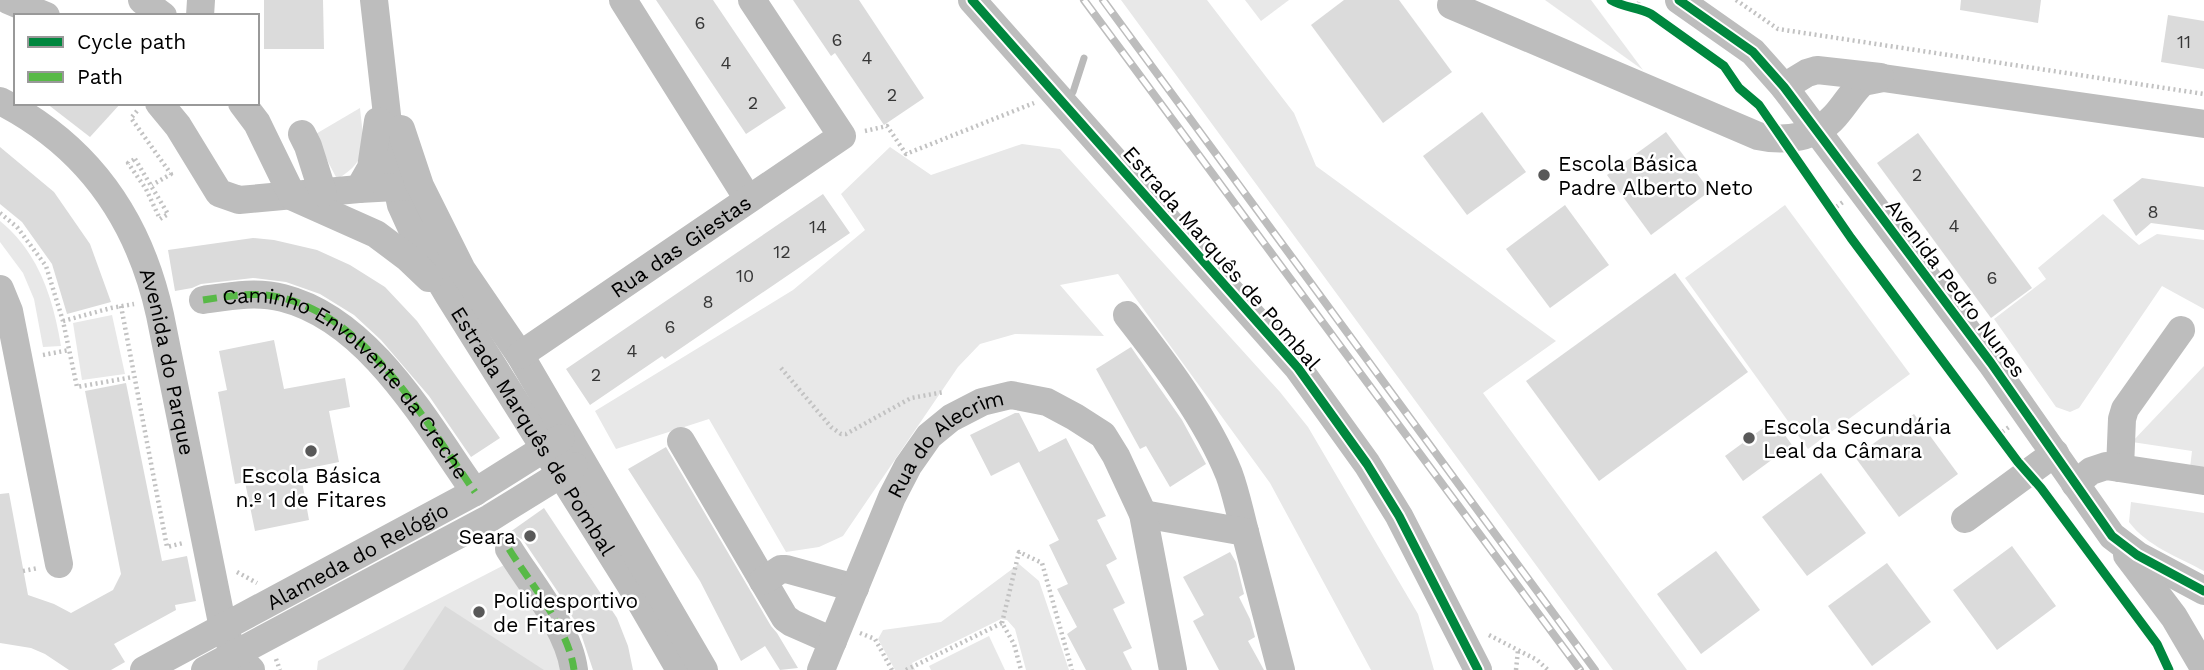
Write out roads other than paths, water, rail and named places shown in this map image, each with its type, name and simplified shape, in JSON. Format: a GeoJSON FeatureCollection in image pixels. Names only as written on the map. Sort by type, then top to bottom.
{"type":"FeatureCollection","features":[{"type":"Feature","properties":{"kind":"street"},"geometry":{"type":"LineString","coordinates":[[8,0],[41,14]]}},
{"type":"Feature","properties":{"kind":"street"},"geometry":{"type":"LineString","coordinates":[[142,0],[160,14]]}},
{"type":"Feature","properties":{"kind":"street","name":"Estrada Marquês de Pombal"},"geometry":{"type":"LineString","coordinates":[[374,0],[384,80],[406,192],[421,248],[449,296],[555,441],[704,670]]}},
{"type":"Feature","properties":{"kind":"street"},"geometry":{"type":"LineString","coordinates":[[623,0],[748,199]]}},
{"type":"Feature","properties":{"kind":"street","name":"Rua das Giestas"},"geometry":{"type":"LineString","coordinates":[[520,355],[842,136],[752,0]]}},
{"type":"Feature","properties":{"kind":"street","name":"Estrada Marquês de Pombal"},"geometry":{"type":"LineString","coordinates":[[972,0],[1298,368],[1399,516],[1478,670]]}},
{"type":"Feature","properties":{"kind":"street","name":"Avenida Pedro Nunes"},"geometry":{"type":"LineString","coordinates":[[1679,0],[1753,52],[1784,86],[2055,453],[2112,536],[2137,555],[2204,591]]}},
{"type":"Feature","properties":{"kind":"street"},"geometry":{"type":"LineString","coordinates":[[1451,5],[1758,136],[1783,141],[1818,131],[1836,115],[1863,82],[1883,78]]}},
{"type":"Feature","properties":{"kind":"street"},"geometry":{"type":"LineString","coordinates":[[1784,86],[1807,73],[1828,70],[2204,124]]}},
{"type":"Feature","properties":{"kind":"street","name":"Estrada Marquês de Pombal"},"geometry":{"type":"LineString","coordinates":[[359,189],[371,168],[384,80]]}},
{"type":"Feature","properties":{"kind":"street","name":"Avenida do Parque"},"geometry":{"type":"LineString","coordinates":[[0,101],[32,118],[77,154],[119,207],[146,264],[157,300],[223,628],[243,662]]}},
{"type":"Feature","properties":{"kind":"street"},"geometry":{"type":"LineString","coordinates":[[161,105],[178,126],[219,193],[239,200],[359,189],[406,192]]}},
{"type":"Feature","properties":{"kind":"street"},"geometry":{"type":"LineString","coordinates":[[244,105],[257,123],[293,197],[376,234],[408,258],[449,296]]}},
{"type":"Feature","properties":{"kind":"street"},"geometry":{"type":"LineString","coordinates":[[302,134],[323,193]]}},
{"type":"Feature","properties":{"kind":"street"},"geometry":{"type":"LineString","coordinates":[[348,221],[367,223],[380,220],[406,192]]}},
{"type":"Feature","properties":{"kind":"street","name":"Estrada Marquês de Pombal"},"geometry":{"type":"LineString","coordinates":[[406,192],[520,355],[555,441]]}},
{"type":"Feature","properties":{"kind":"street"},"geometry":{"type":"LineString","coordinates":[[0,289],[9,312],[59,564]]}},
{"type":"Feature","properties":{"kind":"street","name":"Caminho Envolvente da Creche"},"geometry":{"type":"LineString","coordinates":[[203,300],[258,294],[283,298],[307,306],[356,337],[393,377],[475,492]]}},
{"type":"Feature","properties":{"kind":"street"},"geometry":{"type":"LineString","coordinates":[[1127,314],[1164,362],[1199,418],[1229,474],[1281,670]]}},
{"type":"Feature","properties":{"kind":"street"},"geometry":{"type":"LineString","coordinates":[[2120,468],[2122,419],[2125,409],[2181,330]]}},
{"type":"Feature","properties":{"kind":"street","name":"Rua do Alecrim"},"geometry":{"type":"LineString","coordinates":[[821,670],[892,497],[908,466],[929,436],[951,418],[982,402],[1011,396],[1047,402],[1075,416],[1103,435],[1116,456],[1143,514],[1173,670]]}},
{"type":"Feature","properties":{"kind":"street","name":"Alameda do Relógio"},"geometry":{"type":"LineString","coordinates":[[144,670],[475,492],[555,441]]}},
{"type":"Feature","properties":{"kind":"street"},"geometry":{"type":"LineString","coordinates":[[681,441],[785,618],[833,641]]}},
{"type":"Feature","properties":{"kind":"street"},"geometry":{"type":"LineString","coordinates":[[1965,519],[2055,453]]}},
{"type":"Feature","properties":{"kind":"street","name":"Estrada Marquês de Pombal"},"geometry":{"type":"LineString","coordinates":[[571,468],[633,589],[680,670]]}},
{"type":"Feature","properties":{"kind":"street","name":"Alameda do Relógio"},"geometry":{"type":"LineString","coordinates":[[205,670],[243,662],[571,468]]}},
{"type":"Feature","properties":{"kind":"street"},"geometry":{"type":"LineString","coordinates":[[2075,484],[2098,468],[2120,468],[2204,481]]}},
{"type":"Feature","properties":{"kind":"street"},"geometry":{"type":"LineString","coordinates":[[1143,514],[1245,532]]}},
{"type":"Feature","properties":{"kind":"street"},"geometry":{"type":"LineString","coordinates":[[2112,536],[2174,617],[2204,668]]}},
{"type":"Feature","properties":{"kind":"street"},"geometry":{"type":"LineString","coordinates":[[509,549],[557,624],[574,670]]}},
{"type":"Feature","properties":{"kind":"street"},"geometry":{"type":"LineString","coordinates":[[763,581],[781,569],[786,569],[855,588]]}},
{"type":"Feature","properties":{"kind":"waterway"},"geometry":{"type":"LineString","coordinates":[[1073,92],[1084,58]]}},
{"type":"Feature","properties":{"kind":"railway"},"geometry":{"type":"LineString","coordinates":[[1084,0],[1580,670]]}},
{"type":"Feature","properties":{"kind":"railway"},"geometry":{"type":"LineString","coordinates":[[1103,0],[1595,670]]}},
{"type":"Feature","properties":{"kind":"place","name":"Escola Básica Padre Alberto Neto"},"geometry":{"type":"Point","coordinates":[1544,175]}},
{"type":"Feature","properties":{"kind":"place","name":"Escola Secundária Leal da Câmara"},"geometry":{"type":"Point","coordinates":[1749,438]}},
{"type":"Feature","properties":{"kind":"place","name":"Escola Básica n.º 1 de Fitares"},"geometry":{"type":"Point","coordinates":[311,451]}},
{"type":"Feature","properties":{"kind":"place","name":"Seara"},"geometry":{"type":"Point","coordinates":[530,536]}},
{"type":"Feature","properties":{"kind":"place","name":"Polidesportivo de Fitares"},"geometry":{"type":"Point","coordinates":[479,612]}}]}
